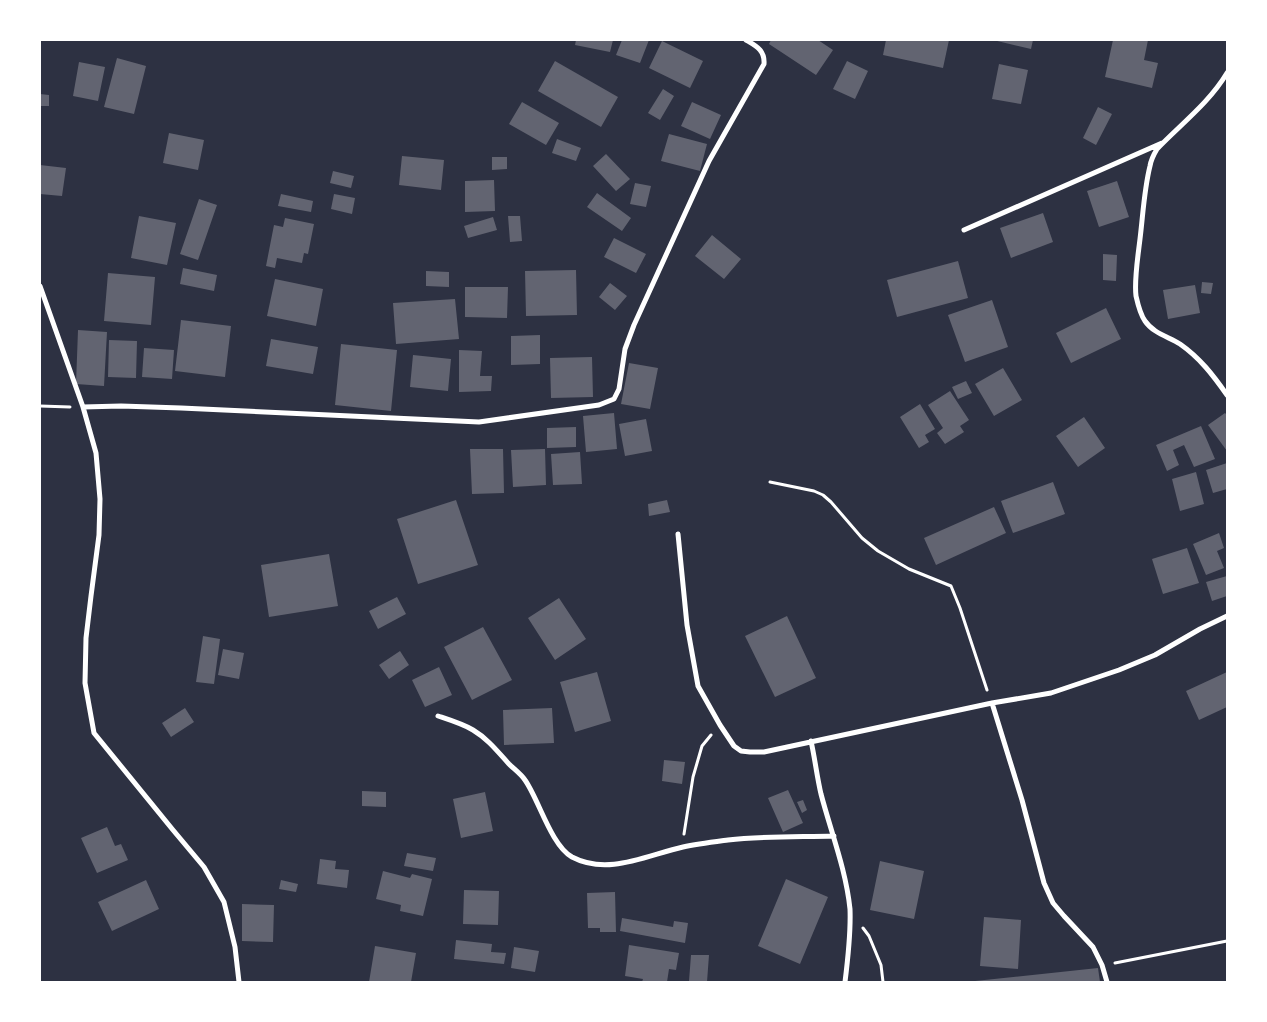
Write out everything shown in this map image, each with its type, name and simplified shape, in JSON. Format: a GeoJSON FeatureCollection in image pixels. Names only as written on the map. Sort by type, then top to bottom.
{"type":"FeatureCollection","features":[{"type":"Feature","properties":{"kind":"street"},"geometry":{"type":"LineString","coordinates":[[83,407],[180,408],[479,422],[599,405],[614,399],[619,389],[625,349],[634,325],[708,161],[764,64],[763,53],[760,49],[746,40]]}},
{"type":"Feature","properties":{"kind":"street"},"geometry":{"type":"LineString","coordinates":[[1227,73],[1219,86],[1203,104],[1164,141],[1153,156],[1145,194],[1136,295],[1140,312],[1146,322],[1197,357],[1210,371],[1227,395]]}},
{"type":"Feature","properties":{"kind":"street"},"geometry":{"type":"LineString","coordinates":[[964,230],[1164,141]]}},
{"type":"Feature","properties":{"kind":"street"},"geometry":{"type":"LineString","coordinates":[[40,286],[83,407],[96,453],[100,500],[99,535],[86,638],[85,683],[94,733],[204,867],[224,902],[234,947],[238,982]]}},
{"type":"Feature","properties":{"kind":"street"},"geometry":{"type":"LineString","coordinates":[[678,534],[687,626],[698,686],[720,726],[734,746],[741,751],[764,752],[992,702],[1052,692],[1119,670],[1155,655],[1227,616]]}},
{"type":"Feature","properties":{"kind":"street"},"geometry":{"type":"LineString","coordinates":[[992,702],[1022,800],[1044,883],[1053,902],[1093,947],[1102,965],[1107,982]]}},
{"type":"Feature","properties":{"kind":"street"},"geometry":{"type":"LineString","coordinates":[[438,716],[473,730],[491,743],[525,780],[553,835],[565,851],[582,861],[596,864],[617,864],[647,858],[683,847],[727,840],[834,836]]}},
{"type":"Feature","properties":{"kind":"street"},"geometry":{"type":"LineString","coordinates":[[812,741],[822,794],[834,836],[849,906],[850,930],[845,982]]}},
{"type":"Feature","properties":{"kind":"path"},"geometry":{"type":"LineString","coordinates":[[40,406],[83,407]]}},
{"type":"Feature","properties":{"kind":"path"},"geometry":{"type":"LineString","coordinates":[[770,482],[814,491],[823,495],[862,538],[878,551],[910,569],[951,586],[992,702]]}},
{"type":"Feature","properties":{"kind":"path"},"geometry":{"type":"LineString","coordinates":[[683,847],[692,777],[702,746],[720,726]]}},
{"type":"Feature","properties":{"kind":"path"},"geometry":{"type":"LineString","coordinates":[[849,906],[869,936],[881,965],[883,982]]}},
{"type":"Feature","properties":{"kind":"path"},"geometry":{"type":"LineString","coordinates":[[1102,965],[1227,942]]}},
{"type":"Feature","properties":{"kind":"building"},"geometry":{"type":"Polygon","coordinates":[[[576,40],[613,40],[610,52],[575,45],[576,40]]]}},
{"type":"Feature","properties":{"kind":"building"},"geometry":{"type":"Polygon","coordinates":[[[622,40],[649,40],[640,63],[616,55],[622,40]]]}},
{"type":"Feature","properties":{"kind":"building"},"geometry":{"type":"Polygon","coordinates":[[[771,40],[818,40],[833,50],[816,75],[769,44],[771,40]]]}},
{"type":"Feature","properties":{"kind":"building"},"geometry":{"type":"Polygon","coordinates":[[[886,40],[949,40],[943,68],[883,55],[886,40]]]}},
{"type":"Feature","properties":{"kind":"building"},"geometry":{"type":"Polygon","coordinates":[[[993,40],[1033,40],[1031,49],[993,40]]]}},
{"type":"Feature","properties":{"kind":"building"},"geometry":{"type":"Polygon","coordinates":[[[1113,40],[1148,40],[1144,60],[1158,63],[1152,88],[1105,77],[1113,40]]]}},
{"type":"Feature","properties":{"kind":"building"},"geometry":{"type":"Polygon","coordinates":[[[662,41],[703,61],[690,88],[649,68],[662,41]]]}},
{"type":"Feature","properties":{"kind":"building"},"geometry":{"type":"Polygon","coordinates":[[[117,58],[146,66],[134,114],[104,107],[117,58]]]}},
{"type":"Feature","properties":{"kind":"building"},"geometry":{"type":"Polygon","coordinates":[[[555,61],[618,97],[601,127],[538,91],[555,61]]]}},
{"type":"Feature","properties":{"kind":"building"},"geometry":{"type":"Polygon","coordinates":[[[847,61],[868,71],[855,99],[833,89],[847,61]]]}},
{"type":"Feature","properties":{"kind":"building"},"geometry":{"type":"Polygon","coordinates":[[[79,62],[105,67],[98,101],[73,96],[79,62]]]}},
{"type":"Feature","properties":{"kind":"building"},"geometry":{"type":"Polygon","coordinates":[[[999,64],[1028,70],[1021,104],[992,99],[999,64]]]}},
{"type":"Feature","properties":{"kind":"building"},"geometry":{"type":"Polygon","coordinates":[[[663,89],[674,96],[660,120],[648,113],[663,89]]]}},
{"type":"Feature","properties":{"kind":"building"},"geometry":{"type":"Polygon","coordinates":[[[40,94],[49,95],[49,106],[40,106],[40,94]]]}},
{"type":"Feature","properties":{"kind":"building"},"geometry":{"type":"Polygon","coordinates":[[[522,102],[559,123],[546,145],[509,124],[522,102]]]}},
{"type":"Feature","properties":{"kind":"building"},"geometry":{"type":"Polygon","coordinates":[[[692,102],[721,115],[710,139],[681,126],[692,102]]]}},
{"type":"Feature","properties":{"kind":"building"},"geometry":{"type":"Polygon","coordinates":[[[1098,107],[1112,114],[1096,145],[1083,138],[1098,107]]]}},
{"type":"Feature","properties":{"kind":"building"},"geometry":{"type":"Polygon","coordinates":[[[169,133],[204,140],[198,170],[163,163],[169,133]]]}},
{"type":"Feature","properties":{"kind":"building"},"geometry":{"type":"Polygon","coordinates":[[[669,134],[707,144],[700,171],[661,161],[669,134]]]}},
{"type":"Feature","properties":{"kind":"building"},"geometry":{"type":"Polygon","coordinates":[[[557,139],[581,148],[576,161],[552,153],[557,139]]]}},
{"type":"Feature","properties":{"kind":"building"},"geometry":{"type":"Polygon","coordinates":[[[606,154],[630,179],[616,191],[593,166],[606,154]]]}},
{"type":"Feature","properties":{"kind":"building"},"geometry":{"type":"Polygon","coordinates":[[[402,156],[444,160],[441,190],[399,185],[402,156]]]}},
{"type":"Feature","properties":{"kind":"building"},"geometry":{"type":"Polygon","coordinates":[[[492,157],[507,157],[507,169],[492,170],[492,157]]]}},
{"type":"Feature","properties":{"kind":"building"},"geometry":{"type":"Polygon","coordinates":[[[40,165],[66,168],[62,196],[40,194],[40,165]]]}},
{"type":"Feature","properties":{"kind":"building"},"geometry":{"type":"Polygon","coordinates":[[[333,171],[354,176],[351,188],[330,183],[333,171]]]}},
{"type":"Feature","properties":{"kind":"building"},"geometry":{"type":"Polygon","coordinates":[[[494,180],[495,211],[465,212],[465,181],[494,180]]]}},
{"type":"Feature","properties":{"kind":"building"},"geometry":{"type":"Polygon","coordinates":[[[1117,181],[1129,217],[1099,227],[1087,191],[1117,181]]]}},
{"type":"Feature","properties":{"kind":"building"},"geometry":{"type":"Polygon","coordinates":[[[635,183],[651,186],[646,207],[630,204],[635,183]]]}},
{"type":"Feature","properties":{"kind":"building"},"geometry":{"type":"Polygon","coordinates":[[[597,193],[631,218],[622,231],[587,207],[597,193]]]}},
{"type":"Feature","properties":{"kind":"building"},"geometry":{"type":"Polygon","coordinates":[[[281,194],[313,201],[311,212],[278,206],[281,194]]]}},
{"type":"Feature","properties":{"kind":"building"},"geometry":{"type":"Polygon","coordinates":[[[334,194],[355,198],[352,214],[331,209],[334,194]]]}},
{"type":"Feature","properties":{"kind":"building"},"geometry":{"type":"Polygon","coordinates":[[[199,199],[217,205],[198,260],[180,254],[199,199]]]}},
{"type":"Feature","properties":{"kind":"building"},"geometry":{"type":"Polygon","coordinates":[[[1043,213],[1053,242],[1011,258],[1000,228],[1043,213]]]}},
{"type":"Feature","properties":{"kind":"building"},"geometry":{"type":"Polygon","coordinates":[[[139,216],[176,223],[167,265],[131,258],[139,216]]]}},
{"type":"Feature","properties":{"kind":"building"},"geometry":{"type":"Polygon","coordinates":[[[508,216],[520,216],[522,241],[510,242],[508,216]]]}},
{"type":"Feature","properties":{"kind":"building"},"geometry":{"type":"Polygon","coordinates":[[[493,217],[497,230],[468,238],[464,226],[493,217]]]}},
{"type":"Feature","properties":{"kind":"building"},"geometry":{"type":"Polygon","coordinates":[[[285,218],[314,224],[308,254],[304,253],[302,263],[277,258],[275,268],[266,266],[274,225],[283,227],[285,218]]]}},
{"type":"Feature","properties":{"kind":"building"},"geometry":{"type":"Polygon","coordinates":[[[712,235],[741,259],[724,279],[695,256],[712,235]]]}},
{"type":"Feature","properties":{"kind":"building"},"geometry":{"type":"Polygon","coordinates":[[[614,238],[646,254],[636,273],[604,257],[614,238]]]}},
{"type":"Feature","properties":{"kind":"building"},"geometry":{"type":"Polygon","coordinates":[[[1103,254],[1117,255],[1116,281],[1103,280],[1103,254]]]}},
{"type":"Feature","properties":{"kind":"building"},"geometry":{"type":"Polygon","coordinates":[[[958,261],[968,298],[897,317],[887,280],[958,261]]]}},
{"type":"Feature","properties":{"kind":"building"},"geometry":{"type":"Polygon","coordinates":[[[183,268],[217,275],[214,291],[180,284],[183,268]]]}},
{"type":"Feature","properties":{"kind":"building"},"geometry":{"type":"Polygon","coordinates":[[[576,270],[577,315],[526,316],[525,271],[576,270]]]}},
{"type":"Feature","properties":{"kind":"building"},"geometry":{"type":"Polygon","coordinates":[[[426,271],[449,272],[449,287],[426,286],[426,271]]]}},
{"type":"Feature","properties":{"kind":"building"},"geometry":{"type":"Polygon","coordinates":[[[108,273],[155,277],[151,325],[104,321],[108,273]]]}},
{"type":"Feature","properties":{"kind":"building"},"geometry":{"type":"Polygon","coordinates":[[[275,279],[323,289],[316,326],[267,316],[275,279]]]}},
{"type":"Feature","properties":{"kind":"building"},"geometry":{"type":"Polygon","coordinates":[[[1202,282],[1213,283],[1211,294],[1201,293],[1202,282]]]}},
{"type":"Feature","properties":{"kind":"building"},"geometry":{"type":"Polygon","coordinates":[[[610,283],[627,296],[615,310],[599,297],[610,283]]]}},
{"type":"Feature","properties":{"kind":"building"},"geometry":{"type":"Polygon","coordinates":[[[1195,285],[1200,313],[1168,319],[1163,290],[1195,285]]]}},
{"type":"Feature","properties":{"kind":"building"},"geometry":{"type":"Polygon","coordinates":[[[465,287],[508,287],[507,318],[465,317],[465,287]]]}},
{"type":"Feature","properties":{"kind":"building"},"geometry":{"type":"Polygon","coordinates":[[[455,299],[459,339],[396,344],[393,303],[455,299]]]}},
{"type":"Feature","properties":{"kind":"building"},"geometry":{"type":"Polygon","coordinates":[[[992,300],[1008,347],[965,362],[948,315],[992,300]]]}},
{"type":"Feature","properties":{"kind":"building"},"geometry":{"type":"Polygon","coordinates":[[[1106,308],[1121,339],[1071,363],[1056,333],[1106,308]]]}},
{"type":"Feature","properties":{"kind":"building"},"geometry":{"type":"Polygon","coordinates":[[[181,320],[231,326],[225,377],[175,371],[181,320]]]}},
{"type":"Feature","properties":{"kind":"building"},"geometry":{"type":"Polygon","coordinates":[[[78,330],[107,332],[104,386],[76,384],[78,330]]]}},
{"type":"Feature","properties":{"kind":"building"},"geometry":{"type":"Polygon","coordinates":[[[540,335],[540,364],[511,365],[511,336],[540,335]]]}},
{"type":"Feature","properties":{"kind":"building"},"geometry":{"type":"Polygon","coordinates":[[[271,339],[318,347],[313,374],[266,366],[271,339]]]}},
{"type":"Feature","properties":{"kind":"building"},"geometry":{"type":"Polygon","coordinates":[[[109,340],[137,341],[136,378],[108,377],[109,340]]]}},
{"type":"Feature","properties":{"kind":"building"},"geometry":{"type":"Polygon","coordinates":[[[341,344],[397,350],[391,411],[335,405],[341,344]]]}},
{"type":"Feature","properties":{"kind":"building"},"geometry":{"type":"Polygon","coordinates":[[[144,348],[174,350],[172,379],[142,377],[144,348]]]}},
{"type":"Feature","properties":{"kind":"building"},"geometry":{"type":"Polygon","coordinates":[[[459,350],[482,351],[480,376],[492,376],[491,391],[459,392],[459,350]]]}},
{"type":"Feature","properties":{"kind":"building"},"geometry":{"type":"Polygon","coordinates":[[[413,355],[451,359],[448,391],[410,387],[413,355]]]}},
{"type":"Feature","properties":{"kind":"building"},"geometry":{"type":"Polygon","coordinates":[[[592,357],[593,397],[551,398],[550,358],[592,357]]]}},
{"type":"Feature","properties":{"kind":"building"},"geometry":{"type":"Polygon","coordinates":[[[629,363],[658,368],[650,409],[621,404],[629,363]]]}},
{"type":"Feature","properties":{"kind":"building"},"geometry":{"type":"Polygon","coordinates":[[[1003,368],[1022,400],[994,416],[975,384],[1003,368]]]}},
{"type":"Feature","properties":{"kind":"building"},"geometry":{"type":"Polygon","coordinates":[[[966,381],[972,393],[958,399],[952,387],[966,381]]]}},
{"type":"Feature","properties":{"kind":"building"},"geometry":{"type":"Polygon","coordinates":[[[950,391],[969,420],[960,426],[964,432],[945,444],[937,433],[943,428],[928,405],[950,391]]]}},
{"type":"Feature","properties":{"kind":"building"},"geometry":{"type":"Polygon","coordinates":[[[920,404],[935,429],[925,435],[929,442],[919,448],[900,417],[920,404]]]}},
{"type":"Feature","properties":{"kind":"building"},"geometry":{"type":"Polygon","coordinates":[[[614,413],[617,449],[586,452],[583,416],[614,413]]]}},
{"type":"Feature","properties":{"kind":"building"},"geometry":{"type":"Polygon","coordinates":[[[1225,413],[1227,415],[1227,451],[1208,425],[1225,413]]]}},
{"type":"Feature","properties":{"kind":"building"},"geometry":{"type":"Polygon","coordinates":[[[1084,417],[1105,448],[1078,467],[1056,436],[1084,417]]]}},
{"type":"Feature","properties":{"kind":"building"},"geometry":{"type":"Polygon","coordinates":[[[646,419],[652,451],[625,456],[619,424],[646,419]]]}},
{"type":"Feature","properties":{"kind":"building"},"geometry":{"type":"Polygon","coordinates":[[[1201,426],[1215,459],[1194,467],[1184,445],[1173,450],[1179,465],[1167,471],[1156,445],[1201,426]]]}},
{"type":"Feature","properties":{"kind":"building"},"geometry":{"type":"Polygon","coordinates":[[[576,427],[576,447],[547,448],[547,428],[576,427]]]}},
{"type":"Feature","properties":{"kind":"building"},"geometry":{"type":"Polygon","coordinates":[[[470,449],[503,449],[504,493],[472,494],[470,449]]]}},
{"type":"Feature","properties":{"kind":"building"},"geometry":{"type":"Polygon","coordinates":[[[545,449],[546,485],[513,487],[511,450],[545,449]]]}},
{"type":"Feature","properties":{"kind":"building"},"geometry":{"type":"Polygon","coordinates":[[[580,452],[582,484],[553,485],[551,454],[580,452]]]}},
{"type":"Feature","properties":{"kind":"building"},"geometry":{"type":"Polygon","coordinates":[[[1227,463],[1227,489],[1213,493],[1206,470],[1227,463]]]}},
{"type":"Feature","properties":{"kind":"building"},"geometry":{"type":"Polygon","coordinates":[[[1196,472],[1204,504],[1180,511],[1172,479],[1196,472]]]}},
{"type":"Feature","properties":{"kind":"building"},"geometry":{"type":"Polygon","coordinates":[[[1053,482],[1065,514],[1013,533],[1001,501],[1053,482]]]}},
{"type":"Feature","properties":{"kind":"building"},"geometry":{"type":"Polygon","coordinates":[[[456,500],[478,565],[418,584],[397,519],[456,500]]]}},
{"type":"Feature","properties":{"kind":"building"},"geometry":{"type":"Polygon","coordinates":[[[667,500],[670,512],[649,516],[648,504],[667,500]]]}},
{"type":"Feature","properties":{"kind":"building"},"geometry":{"type":"Polygon","coordinates":[[[994,507],[1006,533],[936,565],[924,538],[994,507]]]}},
{"type":"Feature","properties":{"kind":"building"},"geometry":{"type":"Polygon","coordinates":[[[1219,533],[1224,548],[1217,551],[1224,568],[1206,575],[1193,544],[1219,533]]]}},
{"type":"Feature","properties":{"kind":"building"},"geometry":{"type":"Polygon","coordinates":[[[1187,548],[1199,583],[1163,594],[1152,559],[1187,548]]]}},
{"type":"Feature","properties":{"kind":"building"},"geometry":{"type":"Polygon","coordinates":[[[329,554],[338,606],[269,617],[261,565],[329,554]]]}},
{"type":"Feature","properties":{"kind":"building"},"geometry":{"type":"Polygon","coordinates":[[[1227,576],[1227,596],[1212,601],[1206,582],[1227,576]]]}},
{"type":"Feature","properties":{"kind":"building"},"geometry":{"type":"Polygon","coordinates":[[[397,597],[406,614],[378,629],[369,611],[397,597]]]}},
{"type":"Feature","properties":{"kind":"building"},"geometry":{"type":"Polygon","coordinates":[[[559,598],[586,639],[555,660],[528,618],[559,598]]]}},
{"type":"Feature","properties":{"kind":"building"},"geometry":{"type":"Polygon","coordinates":[[[787,616],[816,678],[775,697],[745,636],[787,616]]]}},
{"type":"Feature","properties":{"kind":"building"},"geometry":{"type":"Polygon","coordinates":[[[483,627],[512,680],[472,700],[444,647],[483,627]]]}},
{"type":"Feature","properties":{"kind":"building"},"geometry":{"type":"Polygon","coordinates":[[[203,636],[220,639],[214,684],[196,682],[203,636]]]}},
{"type":"Feature","properties":{"kind":"building"},"geometry":{"type":"Polygon","coordinates":[[[223,649],[244,653],[239,679],[218,675],[223,649]]]}},
{"type":"Feature","properties":{"kind":"building"},"geometry":{"type":"Polygon","coordinates":[[[400,651],[409,665],[389,679],[379,665],[400,651]]]}},
{"type":"Feature","properties":{"kind":"building"},"geometry":{"type":"Polygon","coordinates":[[[439,667],[452,695],[425,707],[412,680],[439,667]]]}},
{"type":"Feature","properties":{"kind":"building"},"geometry":{"type":"Polygon","coordinates":[[[597,672],[611,721],[575,732],[560,682],[597,672]]]}},
{"type":"Feature","properties":{"kind":"building"},"geometry":{"type":"Polygon","coordinates":[[[1227,672],[1227,707],[1199,720],[1186,691],[1227,672]]]}},
{"type":"Feature","properties":{"kind":"building"},"geometry":{"type":"Polygon","coordinates":[[[185,708],[194,722],[171,737],[162,723],[185,708]]]}},
{"type":"Feature","properties":{"kind":"building"},"geometry":{"type":"Polygon","coordinates":[[[552,708],[554,743],[504,745],[503,710],[552,708]]]}},
{"type":"Feature","properties":{"kind":"building"},"geometry":{"type":"Polygon","coordinates":[[[664,760],[685,762],[682,784],[662,781],[664,760]]]}},
{"type":"Feature","properties":{"kind":"building"},"geometry":{"type":"Polygon","coordinates":[[[788,790],[803,823],[783,832],[768,798],[788,790]]]}},
{"type":"Feature","properties":{"kind":"building"},"geometry":{"type":"Polygon","coordinates":[[[362,791],[386,792],[386,807],[362,806],[362,791]]]}},
{"type":"Feature","properties":{"kind":"building"},"geometry":{"type":"Polygon","coordinates":[[[485,792],[493,831],[461,838],[453,799],[485,792]]]}},
{"type":"Feature","properties":{"kind":"building"},"geometry":{"type":"Polygon","coordinates":[[[803,800],[807,810],[802,813],[797,802],[803,800]]]}},
{"type":"Feature","properties":{"kind":"building"},"geometry":{"type":"Polygon","coordinates":[[[107,827],[115,846],[121,844],[128,860],[97,873],[81,838],[107,827]]]}},
{"type":"Feature","properties":{"kind":"building"},"geometry":{"type":"Polygon","coordinates":[[[407,853],[436,858],[433,871],[404,866],[407,853]]]}},
{"type":"Feature","properties":{"kind":"building"},"geometry":{"type":"Polygon","coordinates":[[[320,859],[336,861],[335,869],[349,870],[347,888],[317,884],[320,859]]]}},
{"type":"Feature","properties":{"kind":"building"},"geometry":{"type":"Polygon","coordinates":[[[880,861],[924,871],[914,919],[870,910],[880,861]]]}},
{"type":"Feature","properties":{"kind":"building"},"geometry":{"type":"Polygon","coordinates":[[[383,871],[410,878],[412,874],[432,879],[423,916],[400,911],[401,905],[376,899],[383,871]]]}},
{"type":"Feature","properties":{"kind":"building"},"geometry":{"type":"Polygon","coordinates":[[[786,879],[828,897],[800,964],[758,946],[786,879]]]}},
{"type":"Feature","properties":{"kind":"building"},"geometry":{"type":"Polygon","coordinates":[[[146,880],[159,909],[112,931],[98,902],[146,880]]]}},
{"type":"Feature","properties":{"kind":"building"},"geometry":{"type":"Polygon","coordinates":[[[281,880],[298,884],[296,892],[279,889],[281,880]]]}},
{"type":"Feature","properties":{"kind":"building"},"geometry":{"type":"Polygon","coordinates":[[[464,890],[499,891],[498,925],[463,924],[464,890]]]}},
{"type":"Feature","properties":{"kind":"building"},"geometry":{"type":"Polygon","coordinates":[[[615,892],[616,932],[600,932],[600,928],[588,928],[587,893],[615,892]]]}},
{"type":"Feature","properties":{"kind":"building"},"geometry":{"type":"Polygon","coordinates":[[[242,904],[274,905],[273,942],[242,941],[242,904]]]}},
{"type":"Feature","properties":{"kind":"building"},"geometry":{"type":"Polygon","coordinates":[[[984,917],[1021,920],[1018,969],[980,966],[984,917]]]}},
{"type":"Feature","properties":{"kind":"building"},"geometry":{"type":"Polygon","coordinates":[[[622,918],[673,927],[674,921],[688,923],[685,943],[620,931],[622,918]]]}},
{"type":"Feature","properties":{"kind":"building"},"geometry":{"type":"Polygon","coordinates":[[[456,940],[492,944],[491,952],[506,953],[504,964],[454,959],[456,940]]]}},
{"type":"Feature","properties":{"kind":"building"},"geometry":{"type":"Polygon","coordinates":[[[629,945],[679,953],[676,970],[669,969],[667,982],[642,982],[643,979],[625,976],[629,945]]]}},
{"type":"Feature","properties":{"kind":"building"},"geometry":{"type":"Polygon","coordinates":[[[375,946],[416,953],[411,982],[369,982],[375,946]]]}},
{"type":"Feature","properties":{"kind":"building"},"geometry":{"type":"Polygon","coordinates":[[[514,947],[539,951],[535,972],[511,968],[514,947]]]}},
{"type":"Feature","properties":{"kind":"building"},"geometry":{"type":"Polygon","coordinates":[[[691,955],[709,955],[707,982],[689,981],[691,955]]]}},
{"type":"Feature","properties":{"kind":"building"},"geometry":{"type":"Polygon","coordinates":[[[1098,968],[1100,982],[975,982],[975,981],[1098,968]]]}}]}
